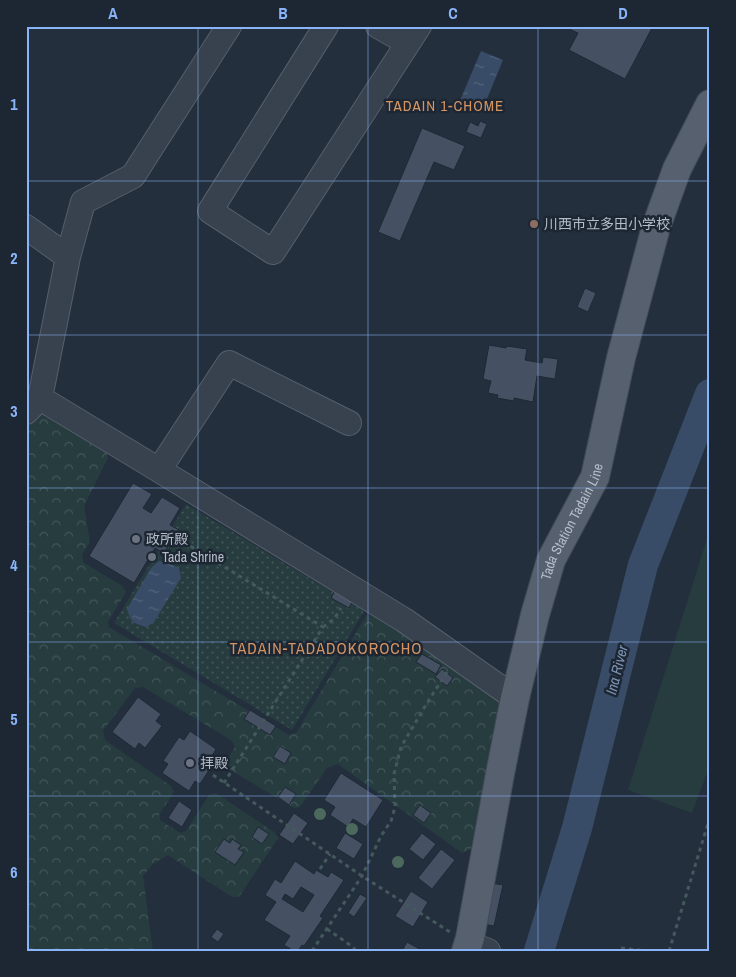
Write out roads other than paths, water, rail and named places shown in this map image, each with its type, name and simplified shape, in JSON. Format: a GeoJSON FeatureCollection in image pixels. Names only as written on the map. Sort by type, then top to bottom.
{"type":"FeatureCollection","features":[{"type":"Feature","properties":{"kind":"main road","name":"Tada Station Tadain Line"},"geometry":{"type":"LineString","coordinates":[[477,949],[515,698],[535,615],[551,560],[595,477],[621,358],[656,227],[677,169],[710,104]]}},
{"type":"Feature","properties":{"kind":"street"},"geometry":{"type":"LineString","coordinates":[[229,26],[133,176],[83,202],[33,405],[159,470],[404,620],[515,698]]}},
{"type":"Feature","properties":{"kind":"street"},"geometry":{"type":"LineString","coordinates":[[326,26],[210,211],[273,252],[414,34],[378,26]]}},
{"type":"Feature","properties":{"kind":"street"},"geometry":{"type":"LineString","coordinates":[[26,227],[68,257]]}},
{"type":"Feature","properties":{"kind":"street"},"geometry":{"type":"LineString","coordinates":[[159,470],[229,363],[349,423]]}},
{"type":"Feature","properties":{"kind":"water"},"geometry":{"type":"Polygon","coordinates":[[[481,51],[503,60],[481,113],[459,103],[481,51]]]}},
{"type":"Feature","properties":{"kind":"water"},"geometry":{"type":"Polygon","coordinates":[[[159,561],[179,568],[181,578],[154,622],[146,627],[133,621],[127,609],[151,568],[159,561]]]}},
{"type":"Feature","properties":{"kind":"waterway","name":"Ina River"},"geometry":{"type":"LineString","coordinates":[[539,951],[577,828],[643,565],[710,394]]}},
{"type":"Feature","properties":{"kind":"place","name":"川西市立多田小学校"},"geometry":{"type":"Point","coordinates":[534,224]}},
{"type":"Feature","properties":{"kind":"place","name":"政所殿"},"geometry":{"type":"Point","coordinates":[136,539]}},
{"type":"Feature","properties":{"kind":"place","name":"Tada Shrine"},"geometry":{"type":"Point","coordinates":[152,557]}},
{"type":"Feature","properties":{"kind":"place","name":"拝殿"},"geometry":{"type":"Point","coordinates":[190,763]}},
{"type":"Feature","properties":{"kind":"district","name":"TADAIN 1-CHOME"},"geometry":{"type":"Point","coordinates":[445,106]}},
{"type":"Feature","properties":{"kind":"district","name":"TADAIN-TADADOKOROCHO"},"geometry":{"type":"Point","coordinates":[326,648]}}]}
